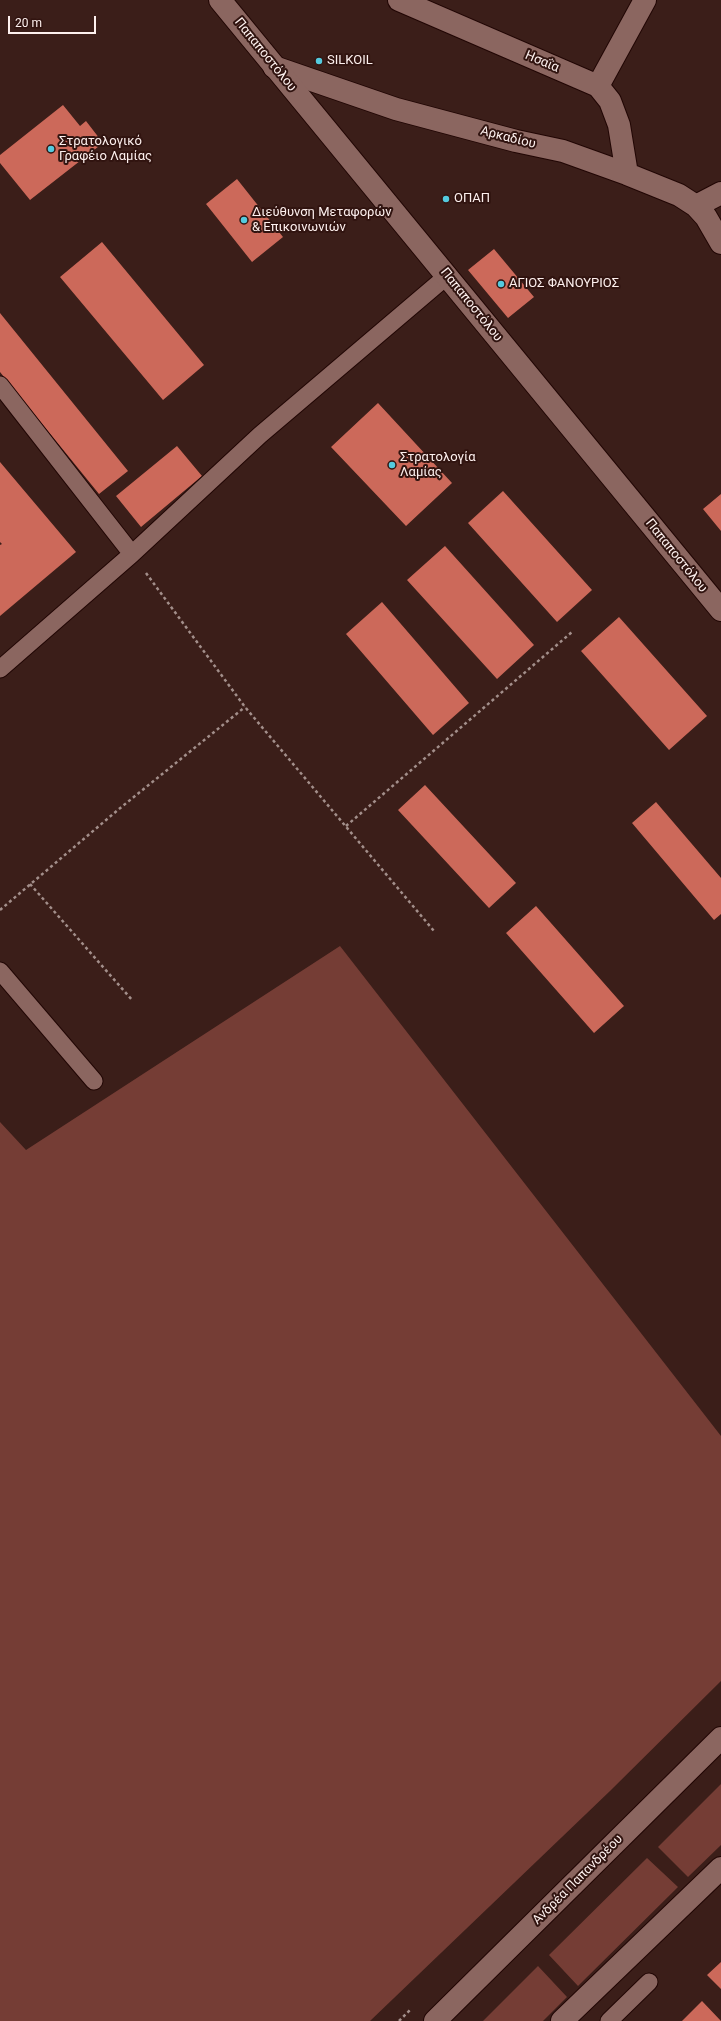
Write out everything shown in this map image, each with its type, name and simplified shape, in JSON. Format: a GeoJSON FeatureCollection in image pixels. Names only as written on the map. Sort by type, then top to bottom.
{"type":"FeatureCollection","features":[{"type":"Feature","properties":{"kind":"street","name":"Παπαποστόλου"},"geometry":{"type":"LineString","coordinates":[[220,0],[721,610]]}},
{"type":"Feature","properties":{"kind":"street","name":"Ησαΐα"},"geometry":{"type":"LineString","coordinates":[[399,0],[425,6],[598,86],[610,101],[619,125],[627,174]]}},
{"type":"Feature","properties":{"kind":"street"},"geometry":{"type":"LineString","coordinates":[[598,86],[645,0]]}},
{"type":"Feature","properties":{"kind":"street","name":"Αρκαδίου"},"geometry":{"type":"LineString","coordinates":[[274,67],[396,110],[516,141],[563,151],[627,174],[679,195],[696,206],[706,217],[721,243]]}},
{"type":"Feature","properties":{"kind":"street"},"geometry":{"type":"LineString","coordinates":[[696,206],[721,193]]}},
{"type":"Feature","properties":{"kind":"street","name":"Ανδρέα Παπανδρέου"},"geometry":{"type":"LineString","coordinates":[[435,2021],[721,1738]]}},
{"type":"Feature","properties":{"kind":"street"},"geometry":{"type":"LineString","coordinates":[[562,2021],[721,1868]]}},
{"type":"Feature","properties":{"kind":"lane"},"geometry":{"type":"LineString","coordinates":[[0,669],[132,554],[260,436],[447,276]]}},
{"type":"Feature","properties":{"kind":"lane"},"geometry":{"type":"LineString","coordinates":[[0,385],[132,554]]}},
{"type":"Feature","properties":{"kind":"lane"},"geometry":{"type":"LineString","coordinates":[[0,971],[94,1081]]}},
{"type":"Feature","properties":{"kind":"lane"},"geometry":{"type":"LineString","coordinates":[[609,2021],[649,1982]]}},
{"type":"Feature","properties":{"kind":"path"},"geometry":{"type":"LineString","coordinates":[[132,554],[246,707],[434,932]]}},
{"type":"Feature","properties":{"kind":"path"},"geometry":{"type":"LineString","coordinates":[[346,826],[572,632]]}},
{"type":"Feature","properties":{"kind":"path"},"geometry":{"type":"LineString","coordinates":[[0,910],[246,707]]}},
{"type":"Feature","properties":{"kind":"path"},"geometry":{"type":"LineString","coordinates":[[30,884],[133,1002]]}},
{"type":"Feature","properties":{"kind":"shaded area"},"geometry":{"type":"Polygon","coordinates":[[[340,946],[721,1436],[721,1681],[610,1791],[370,2021],[0,2021],[0,1122],[26,1150],[340,946]]]}},
{"type":"Feature","properties":{"kind":"shaded area"},"geometry":{"type":"Polygon","coordinates":[[[721,1784],[721,1845],[688,1877],[658,1847],[721,1784]]]}},
{"type":"Feature","properties":{"kind":"shaded area"},"geometry":{"type":"Polygon","coordinates":[[[647,1858],[678,1887],[578,1986],[549,1955],[647,1858]]]}},
{"type":"Feature","properties":{"kind":"shaded area"},"geometry":{"type":"Polygon","coordinates":[[[538,1966],[567,1997],[543,2021],[483,2021],[538,1966]]]}},
{"type":"Feature","properties":{"kind":"building","name":"Στρατολογικό Γραφέιο Λαμίας"},"geometry":{"type":"Polygon","coordinates":[[[63,105],[80,126],[86,121],[103,143],[30,200],[0,163],[0,155],[63,105]]]}},
{"type":"Feature","properties":{"kind":"building","name":"Διεύθυνση Μεταφορών & Επικοινωνιών"},"geometry":{"type":"Polygon","coordinates":[[[237,179],[283,237],[252,262],[206,204],[237,179]]]}},
{"type":"Feature","properties":{"kind":"building"},"geometry":{"type":"Polygon","coordinates":[[[102,242],[204,365],[163,400],[60,277],[102,242]]]}},
{"type":"Feature","properties":{"kind":"building","name":"ΑΓΙΟΣ ΦΑΝΟΥΡΙΟΣ"},"geometry":{"type":"Polygon","coordinates":[[[494,249],[534,297],[508,318],[468,270],[494,249]]]}},
{"type":"Feature","properties":{"kind":"building"},"geometry":{"type":"Polygon","coordinates":[[[0,313],[128,471],[99,494],[0,372],[0,313]]]}},
{"type":"Feature","properties":{"kind":"building","name":"Στρατολογία Λαμίας"},"geometry":{"type":"Polygon","coordinates":[[[378,403],[452,483],[406,526],[331,447],[378,403]]]}},
{"type":"Feature","properties":{"kind":"building"},"geometry":{"type":"Polygon","coordinates":[[[177,446],[202,476],[141,527],[116,496],[177,446]]]}},
{"type":"Feature","properties":{"kind":"building"},"geometry":{"type":"Polygon","coordinates":[[[0,462],[76,552],[0,616],[0,545],[2,544],[0,542],[0,462]]]}},
{"type":"Feature","properties":{"kind":"building"},"geometry":{"type":"Polygon","coordinates":[[[503,491],[592,590],[557,622],[468,523],[503,491]]]}},
{"type":"Feature","properties":{"kind":"building"},"geometry":{"type":"Polygon","coordinates":[[[721,494],[721,531],[703,509],[721,494]]]}},
{"type":"Feature","properties":{"kind":"building"},"geometry":{"type":"Polygon","coordinates":[[[445,546],[534,645],[497,679],[407,580],[445,546]]]}},
{"type":"Feature","properties":{"kind":"building"},"geometry":{"type":"Polygon","coordinates":[[[382,602],[469,703],[433,735],[346,634],[382,602]]]}},
{"type":"Feature","properties":{"kind":"building"},"geometry":{"type":"Polygon","coordinates":[[[619,617],[707,716],[669,750],[581,651],[619,617]]]}},
{"type":"Feature","properties":{"kind":"building"},"geometry":{"type":"Polygon","coordinates":[[[425,785],[516,883],[489,908],[398,810],[425,785]]]}},
{"type":"Feature","properties":{"kind":"building"},"geometry":{"type":"Polygon","coordinates":[[[656,802],[721,878],[721,914],[714,920],[632,823],[656,802]]]}},
{"type":"Feature","properties":{"kind":"building"},"geometry":{"type":"Polygon","coordinates":[[[536,906],[624,1006],[594,1033],[506,933],[536,906]]]}},
{"type":"Feature","properties":{"kind":"building"},"geometry":{"type":"Polygon","coordinates":[[[721,1962],[721,1989],[707,1975],[721,1962]]]}},
{"type":"Feature","properties":{"kind":"building"},"geometry":{"type":"Polygon","coordinates":[[[702,2001],[721,2021],[682,2021],[702,2001]]]}},
{"type":"Feature","properties":{"kind":"place","name":"SILKOIL"},"geometry":{"type":"Point","coordinates":[319,61]}},
{"type":"Feature","properties":{"kind":"place","name":"Στρατολογικό Γραφέιο Λαμίας"},"geometry":{"type":"Point","coordinates":[51,149]}},
{"type":"Feature","properties":{"kind":"place","name":"ΟΠΑΠ"},"geometry":{"type":"Point","coordinates":[446,199]}},
{"type":"Feature","properties":{"kind":"place","name":"Διεύθυνση Μεταφορών & Επικοινωνιών"},"geometry":{"type":"Point","coordinates":[244,220]}},
{"type":"Feature","properties":{"kind":"place","name":"ΑΓΙΟΣ ΦΑΝΟΥΡΙΟΣ"},"geometry":{"type":"Point","coordinates":[501,284]}},
{"type":"Feature","properties":{"kind":"place","name":"Στρατολογία Λαμίας"},"geometry":{"type":"Point","coordinates":[392,465]}}]}
